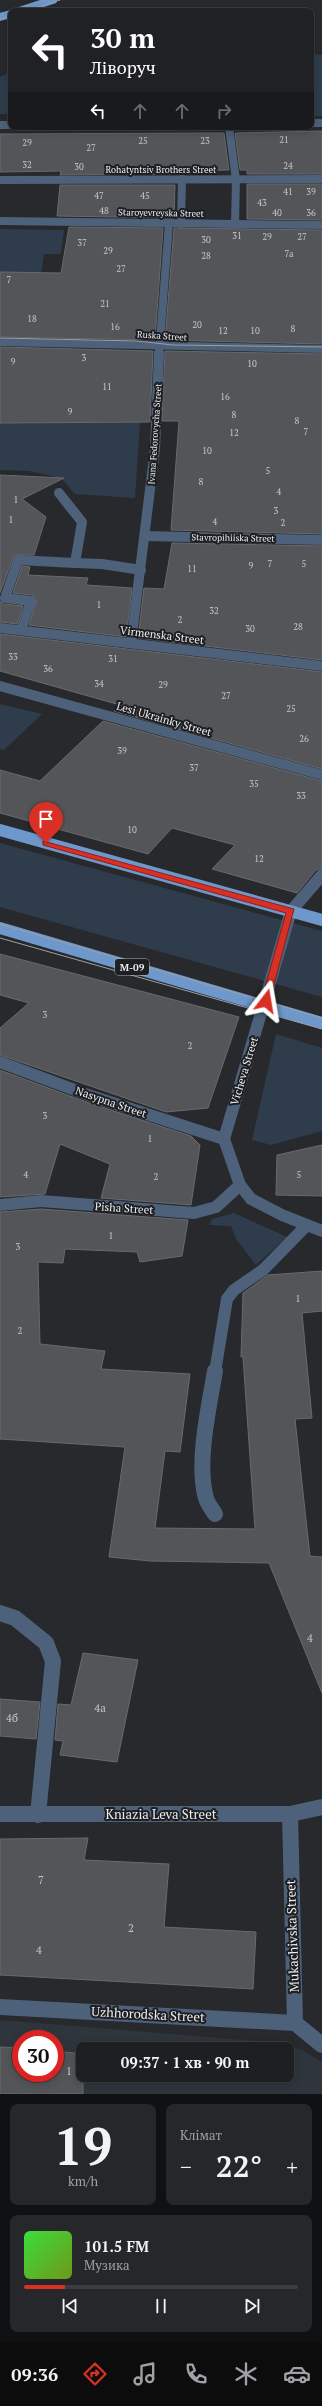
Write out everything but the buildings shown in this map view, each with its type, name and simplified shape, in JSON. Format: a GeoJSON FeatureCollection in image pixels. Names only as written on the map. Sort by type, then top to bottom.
{"type":"FeatureCollection","features":[{"type":"Feature","properties":{"kind":"main road"},"geometry":{"type":"LineString","coordinates":[[28,8],[53,0]]}},
{"type":"Feature","properties":{"kind":"main road"},"geometry":{"type":"LineString","coordinates":[[0,830],[322,920]]}},
{"type":"Feature","properties":{"kind":"main road","name":"М-09"},"geometry":{"type":"LineString","coordinates":[[0,928],[322,1023]]}},
{"type":"Feature","properties":{"kind":"street"},"geometry":{"type":"LineString","coordinates":[[229,130],[236,180],[236,224]]}},
{"type":"Feature","properties":{"kind":"street"},"geometry":{"type":"LineString","coordinates":[[181,224],[182,179]]}},
{"type":"Feature","properties":{"kind":"street","name":"Rohatyntsiv Brothers Street"},"geometry":{"type":"LineString","coordinates":[[0,180],[322,179]]}},
{"type":"Feature","properties":{"kind":"street","name":"Staroyevreyska Street"},"geometry":{"type":"LineString","coordinates":[[0,221],[322,225]]}},
{"type":"Feature","properties":{"kind":"street","name":"Ivana Fedorovycha Street"},"geometry":{"type":"LineString","coordinates":[[131,644],[155,449],[160,330],[169,223]]}},
{"type":"Feature","properties":{"kind":"street","name":"Ruska Street"},"geometry":{"type":"LineString","coordinates":[[0,342],[136,344],[160,347],[322,349]]}},
{"type":"Feature","properties":{"kind":"street"},"geometry":{"type":"LineString","coordinates":[[59,493],[82,522],[75,563]]}},
{"type":"Feature","properties":{"kind":"street","name":"Stavropihiiska Street"},"geometry":{"type":"LineString","coordinates":[[145,536],[322,540]]}},
{"type":"Feature","properties":{"kind":"street"},"geometry":{"type":"LineString","coordinates":[[22,630],[31,601],[5,598],[18,560],[102,564],[140,570]]}},
{"type":"Feature","properties":{"kind":"street","name":"Virmenska Street"},"geometry":{"type":"LineString","coordinates":[[0,628],[322,666]]}},
{"type":"Feature","properties":{"kind":"street","name":"Lesi Ukrainky Street"},"geometry":{"type":"LineString","coordinates":[[0,686],[322,775]]}},
{"type":"Feature","properties":{"kind":"street"},"geometry":{"type":"LineString","coordinates":[[291,911],[322,875]]}},
{"type":"Feature","properties":{"kind":"street","name":"Vicheva Street"},"geometry":{"type":"LineString","coordinates":[[224,1139],[291,911]]}},
{"type":"Feature","properties":{"kind":"street","name":"Nasypna Street"},"geometry":{"type":"LineString","coordinates":[[0,1062],[91,1096],[224,1139]]}},
{"type":"Feature","properties":{"kind":"street"},"geometry":{"type":"LineString","coordinates":[[224,1139],[240,1185],[251,1199],[282,1215],[322,1231]]}},
{"type":"Feature","properties":{"kind":"street","name":"Pisha Street"},"geometry":{"type":"LineString","coordinates":[[0,1205],[41,1201],[194,1213],[216,1207],[240,1185]]}},
{"type":"Feature","properties":{"kind":"street"},"geometry":{"type":"LineString","coordinates":[[215,1514],[206,1499],[202,1482],[204,1440],[227,1299],[234,1290],[263,1270],[307,1225]]}},
{"type":"Feature","properties":{"kind":"street"},"geometry":{"type":"LineString","coordinates":[[0,1613],[15,1618],[46,1643],[53,1661],[38,1815]]}},
{"type":"Feature","properties":{"kind":"street","name":"Kniazia Leva Street"},"geometry":{"type":"LineString","coordinates":[[0,1814],[290,1814],[322,1807]]}},
{"type":"Feature","properties":{"kind":"street","name":"Mukachivska Street"},"geometry":{"type":"LineString","coordinates":[[290,1814],[295,2023]]}},
{"type":"Feature","properties":{"kind":"street","name":"Uzhhorodska Street"},"geometry":{"type":"LineString","coordinates":[[0,2007],[295,2023]]}},
{"type":"Feature","properties":{"kind":"street"},"geometry":{"type":"LineString","coordinates":[[295,2023],[322,2045]]}},
{"type":"Feature","properties":{"kind":"shaded area"},"geometry":{"type":"Polygon","coordinates":[[[314,54],[322,55],[322,116],[314,116],[314,54]]]}},
{"type":"Feature","properties":{"kind":"shaded area"},"geometry":{"type":"Polygon","coordinates":[[[8,73],[8,114],[0,114],[0,77],[8,73]]]}},
{"type":"Feature","properties":{"kind":"shaded area"},"geometry":{"type":"Polygon","coordinates":[[[0,229],[64,230],[61,254],[44,254],[41,274],[0,272],[0,229]]]}},
{"type":"Feature","properties":{"kind":"shaded area"},"geometry":{"type":"Polygon","coordinates":[[[140,422],[135,498],[75,494],[61,478],[29,471],[0,470],[0,423],[140,422]]]}},
{"type":"Feature","properties":{"kind":"shaded area"},"geometry":{"type":"Polygon","coordinates":[[[0,704],[42,714],[4,750],[0,749],[0,704]]]}},
{"type":"Feature","properties":{"kind":"shaded area"},"geometry":{"type":"Polygon","coordinates":[[[0,843],[322,931],[322,997],[0,907],[0,843]]]}},
{"type":"Feature","properties":{"kind":"shaded area"},"geometry":{"type":"Polygon","coordinates":[[[276,1034],[322,1048],[322,1131],[271,1145],[252,1140],[276,1034]]]}},
{"type":"Feature","properties":{"kind":"shaded area"},"geometry":{"type":"Polygon","coordinates":[[[234,1213],[287,1237],[256,1265],[236,1239],[231,1226],[209,1225],[212,1219],[234,1213]]]}},
{"type":"Feature","properties":{"kind":"shaded area"},"geometry":{"type":"Polygon","coordinates":[[[0,2020],[262,2042],[76,2042],[76,2082],[294,2082],[294,2048],[300,2049],[322,2062],[322,2094],[0,2094],[0,2020]]]}},
{"type":"Feature","properties":{"kind":"tram line"},"geometry":{"type":"LineString","coordinates":[[35,8],[60,0]]}},
{"type":"Feature","properties":{"kind":"tram line"},"geometry":{"type":"LineString","coordinates":[[21,8],[30,5]]}},
{"type":"Feature","properties":{"kind":"tram line"},"geometry":{"type":"LineString","coordinates":[[0,19],[8,17]]}},
{"type":"Feature","properties":{"kind":"tram line"},"geometry":{"type":"LineString","coordinates":[[0,338],[137,341],[173,345],[322,347]]}},
{"type":"Feature","properties":{"kind":"tram line"},"geometry":{"type":"LineString","coordinates":[[0,924],[322,1018]]}},
{"type":"Feature","properties":{"kind":"tram line"},"geometry":{"type":"LineString","coordinates":[[0,938],[322,1029]]}},
{"type":"Feature","properties":{"kind":"route"},"geometry":{"type":"LineString","coordinates":[[46,843],[291,911],[277,956],[266,1001]]}}]}
